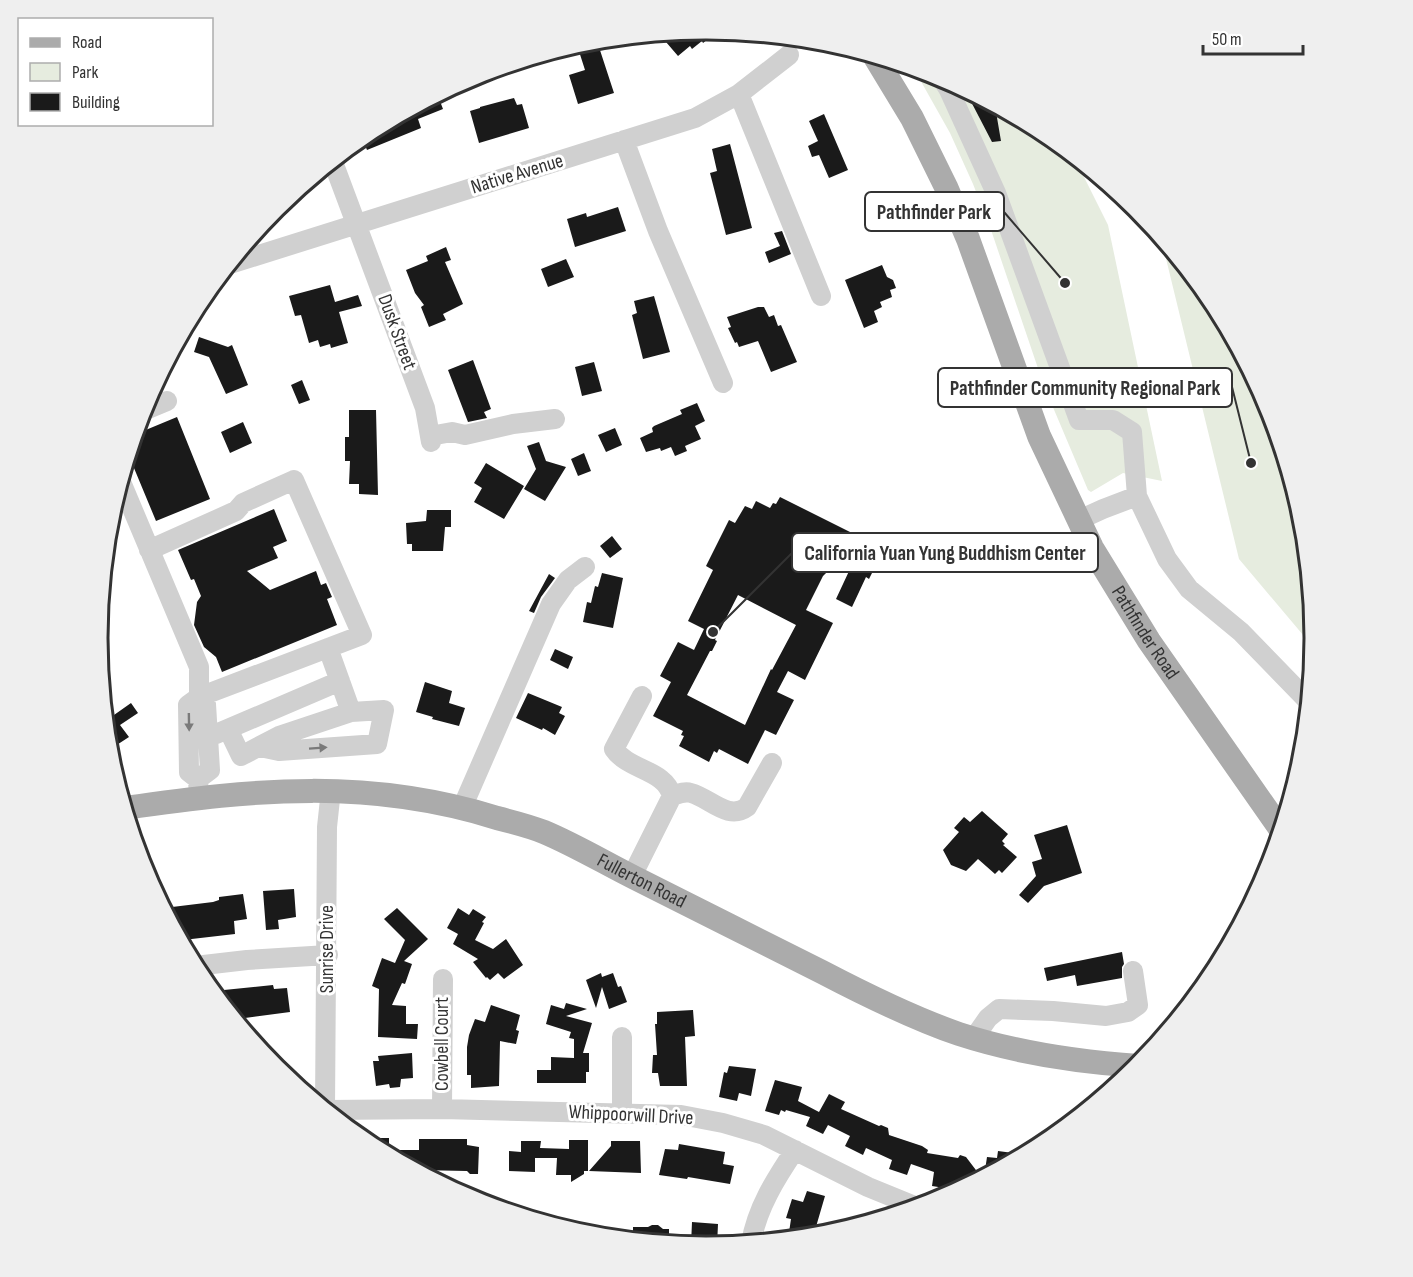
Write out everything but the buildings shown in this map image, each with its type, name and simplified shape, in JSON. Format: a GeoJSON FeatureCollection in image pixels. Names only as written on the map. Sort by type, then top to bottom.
{"type":"FeatureCollection","features":[{"type":"Feature","properties":{"kind":"main road","name":"Pathfinder Road"},"geometry":{"type":"LineString","coordinates":[[881,67],[912,118],[946,187],[968,239],[1039,436],[1103,567],[1137,623],[1276,822]]}},
{"type":"Feature","properties":{"kind":"main road","name":"Fullerton Road"},"geometry":{"type":"LineString","coordinates":[[133,806],[198,789],[331,790],[412,797],[462,808],[543,832],[858,991],[927,1022],[974,1038],[1074,1060],[1125,1065]]}},
{"type":"Feature","properties":{"kind":"street","name":"Native Avenue"},"geometry":{"type":"LineString","coordinates":[[246,257],[694,118],[740,94],[789,55]]}},
{"type":"Feature","properties":{"kind":"street"},"geometry":{"type":"LineString","coordinates":[[950,93],[996,193],[1079,420],[1113,420],[1132,432],[1137,496],[1167,559],[1189,589],[1241,632],[1301,694]]}},
{"type":"Feature","properties":{"kind":"street"},"geometry":{"type":"LineString","coordinates":[[740,94],[821,296]]}},
{"type":"Feature","properties":{"kind":"street"},"geometry":{"type":"LineString","coordinates":[[624,140],[658,231],[723,383]]}},
{"type":"Feature","properties":{"kind":"street","name":"Dusk Street"},"geometry":{"type":"LineString","coordinates":[[336,169],[425,408],[431,439],[452,432],[465,435],[513,424],[555,419]]}},
{"type":"Feature","properties":{"kind":"street"},"geometry":{"type":"LineString","coordinates":[[156,406],[167,401]]}},
{"type":"Feature","properties":{"kind":"street"},"geometry":{"type":"LineString","coordinates":[[126,495],[149,550],[199,667],[199,698],[206,704],[210,770],[198,789],[189,772],[188,705],[199,698],[362,635],[294,480],[243,503],[236,511],[149,550]]}},
{"type":"Feature","properties":{"kind":"street"},"geometry":{"type":"LineString","coordinates":[[1079,520],[1137,496]]}},
{"type":"Feature","properties":{"kind":"street"},"geometry":{"type":"LineString","coordinates":[[462,808],[551,604],[568,580],[585,567]]}},
{"type":"Feature","properties":{"kind":"street"},"geometry":{"type":"LineString","coordinates":[[328,648],[351,712]]}},
{"type":"Feature","properties":{"kind":"street"},"geometry":{"type":"LineString","coordinates":[[208,738],[340,681]]}},
{"type":"Feature","properties":{"kind":"street"},"geometry":{"type":"LineString","coordinates":[[632,876],[672,796],[670,786],[620,756],[614,748],[642,696]]}},
{"type":"Feature","properties":{"kind":"street"},"geometry":{"type":"LineString","coordinates":[[228,729],[241,756],[279,736],[351,712],[384,710],[377,744],[279,751],[260,747]]}},
{"type":"Feature","properties":{"kind":"street"},"geometry":{"type":"LineString","coordinates":[[672,796],[690,792],[732,813],[741,812],[747,807],[772,763]]}},
{"type":"Feature","properties":{"kind":"street","name":"Sunrise Drive"},"geometry":{"type":"LineString","coordinates":[[326,1100],[327,827],[331,790]]}},
{"type":"Feature","properties":{"kind":"street"},"geometry":{"type":"LineString","coordinates":[[205,965],[327,955]]}},
{"type":"Feature","properties":{"kind":"street"},"geometry":{"type":"LineString","coordinates":[[974,1038],[988,1018],[999,1009],[1106,1016],[1128,1012],[1138,1005],[1133,971]]}},
{"type":"Feature","properties":{"kind":"street","name":"Cowbell Court"},"geometry":{"type":"LineString","coordinates":[[442,1108],[443,979]]}},
{"type":"Feature","properties":{"kind":"street"},"geometry":{"type":"LineString","coordinates":[[622,1037],[622,1113]]}},
{"type":"Feature","properties":{"kind":"street","name":"Whippoorwill Drive"},"geometry":{"type":"LineString","coordinates":[[338,1110],[442,1108],[681,1115],[723,1123],[764,1135],[867,1187],[905,1203]]}},
{"type":"Feature","properties":{"kind":"street"},"geometry":{"type":"LineString","coordinates":[[753,1234],[772,1184],[795,1150]]}},
{"type":"Feature","properties":{"kind":"green space"},"geometry":{"type":"Polygon","coordinates":[[[920,80],[971,102],[1006,121],[1039,141],[1082,173],[1108,225],[1162,481],[1123,473],[1091,492],[1088,490],[1044,386],[990,227],[950,133],[920,80]]]}},
{"type":"Feature","properties":{"kind":"green space"},"geometry":{"type":"Polygon","coordinates":[[[1165,255],[1204,306],[1224,340],[1243,374],[1273,446],[1293,522],[1303,599],[1304,636],[1239,559],[1165,255]]]}},
{"type":"Feature","properties":{"kind":"place","name":"Pathfinder Park"},"geometry":{"type":"Point","coordinates":[1065,283]}},
{"type":"Feature","properties":{"kind":"place","name":"Pathfinder Community Regional Park"},"geometry":{"type":"Point","coordinates":[1251,463]}},
{"type":"Feature","properties":{"kind":"place","name":"California Yuan Yung Buddhism Center"},"geometry":{"type":"Point","coordinates":[713,632]}}]}
